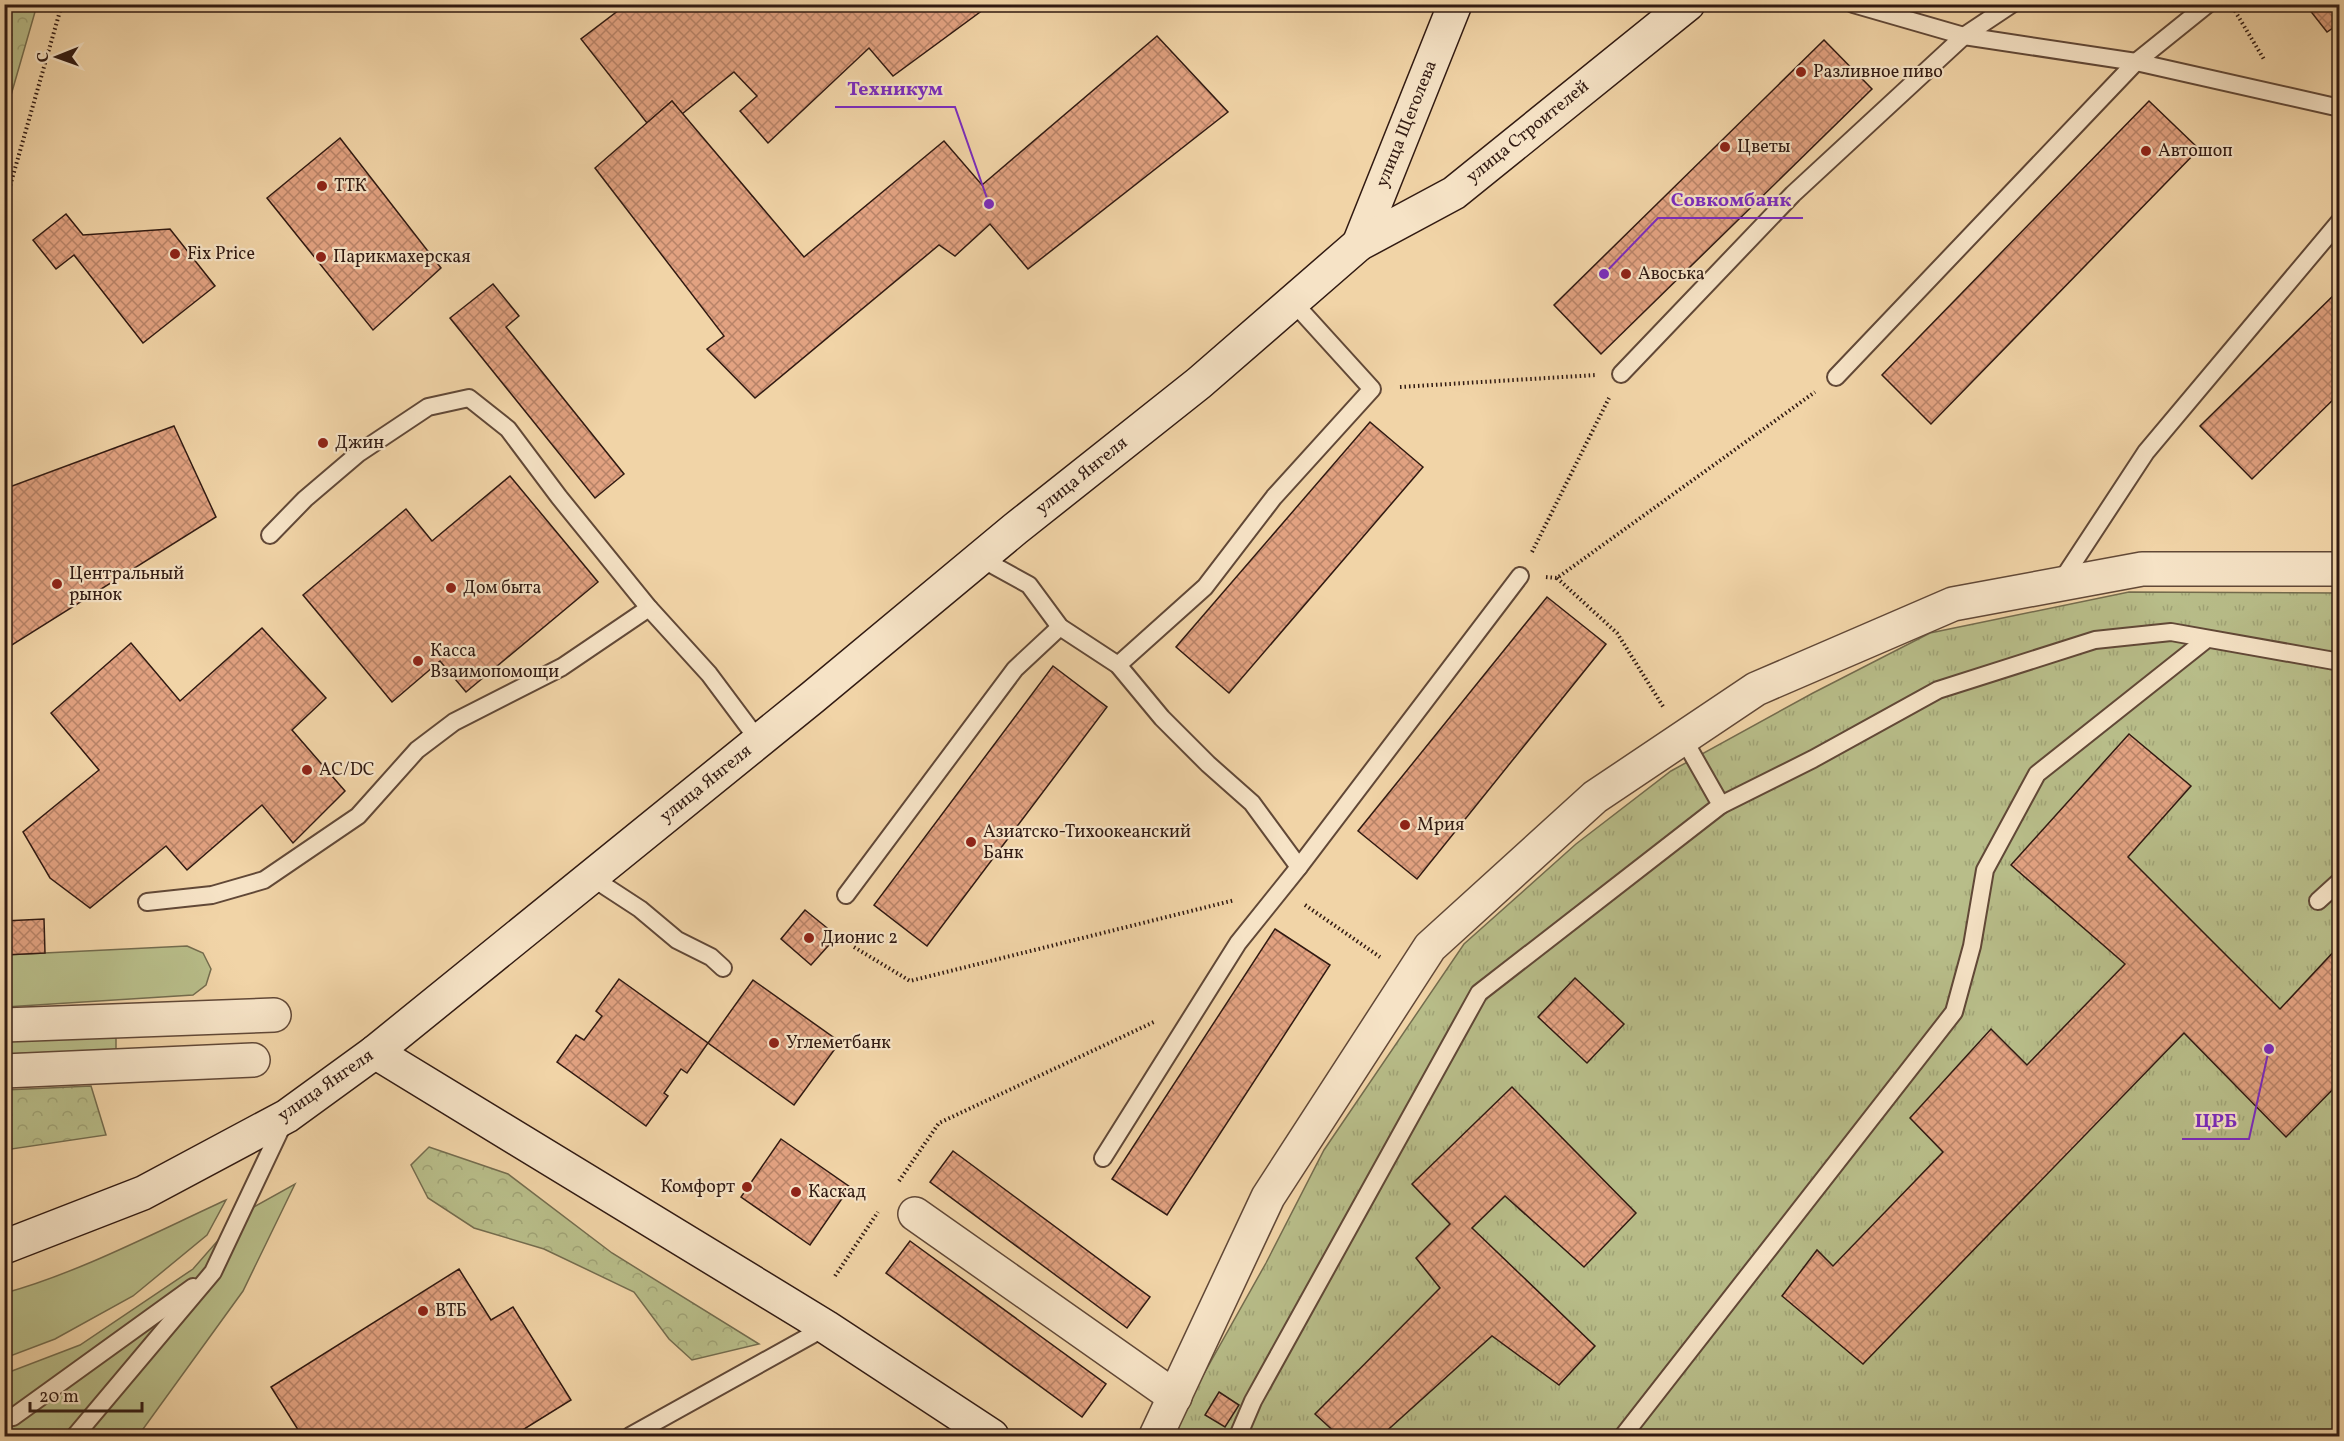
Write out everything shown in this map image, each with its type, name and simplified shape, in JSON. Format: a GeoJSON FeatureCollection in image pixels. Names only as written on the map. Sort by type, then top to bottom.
{"type":"FeatureCollection","features":[{"type":"Feature","properties":{"kind":"street","name":"улица Щеголева"},"geometry":{"type":"LineString","coordinates":[[1359,244],[1455,4]]}},
{"type":"Feature","properties":{"kind":"street","name":"улица Строителей"},"geometry":{"type":"LineString","coordinates":[[1359,244],[1454,193],[1688,4]]}},
{"type":"Feature","properties":{"kind":"street","name":"улица Янгеля"},"geometry":{"type":"LineString","coordinates":[[4,1247],[143,1193],[287,1116],[375,1052],[759,741],[980,558],[1199,383],[1359,244]]}},
{"type":"Feature","properties":{"kind":"street"},"geometry":{"type":"LineString","coordinates":[[1156,1437],[1268,1197],[1430,946],[1595,797],[1756,690],[1953,603],[2142,570],[2340,569]]}},
{"type":"Feature","properties":{"kind":"street"},"geometry":{"type":"LineString","coordinates":[[4,1025],[274,1015]]}},
{"type":"Feature","properties":{"kind":"street"},"geometry":{"type":"LineString","coordinates":[[375,1052],[826,1327],[992,1437]]}},
{"type":"Feature","properties":{"kind":"street"},"geometry":{"type":"LineString","coordinates":[[4,1071],[253,1060]]}},
{"type":"Feature","properties":{"kind":"street"},"geometry":{"type":"LineString","coordinates":[[915,1214],[1175,1397]]}},
{"type":"Feature","properties":{"kind":"lane"},"geometry":{"type":"LineString","coordinates":[[1853,4],[1964,36],[2136,62],[2340,108]]}},
{"type":"Feature","properties":{"kind":"lane"},"geometry":{"type":"LineString","coordinates":[[1621,374],[1793,194],[1964,36],[2012,4]]}},
{"type":"Feature","properties":{"kind":"lane"},"geometry":{"type":"LineString","coordinates":[[1836,377],[2136,62],[2208,4]]}},
{"type":"Feature","properties":{"kind":"lane"},"geometry":{"type":"LineString","coordinates":[[2059,585],[2146,452],[2340,221]]}},
{"type":"Feature","properties":{"kind":"lane"},"geometry":{"type":"LineString","coordinates":[[1118,665],[1204,587],[1274,497],[1344,417],[1372,389],[1293,302]]}},
{"type":"Feature","properties":{"kind":"lane"},"geometry":{"type":"LineString","coordinates":[[270,535],[305,499],[360,453],[428,407],[469,398],[508,429],[559,497],[649,608],[709,674],[759,741]]}},
{"type":"Feature","properties":{"kind":"lane"},"geometry":{"type":"LineString","coordinates":[[980,558],[1029,585],[1060,627],[1118,665],[1162,718],[1208,764],[1252,803],[1299,867]]}},
{"type":"Feature","properties":{"kind":"lane"},"geometry":{"type":"LineString","coordinates":[[1103,1158],[1238,943],[1299,867],[1520,576]]}},
{"type":"Feature","properties":{"kind":"lane"},"geometry":{"type":"LineString","coordinates":[[147,902],[212,895],[264,880],[358,816],[417,750],[454,722],[562,667],[649,608]]}},
{"type":"Feature","properties":{"kind":"lane"},"geometry":{"type":"LineString","coordinates":[[846,895],[1015,669],[1060,627]]}},
{"type":"Feature","properties":{"kind":"lane"},"geometry":{"type":"LineString","coordinates":[[1238,1437],[1252,1401],[1479,993],[1721,805],[1812,759],[1938,690],[2095,640],[2171,632],[2340,662]]}},
{"type":"Feature","properties":{"kind":"lane"},"geometry":{"type":"LineString","coordinates":[[1623,1437],[1954,1012],[1972,946],[1985,870],[2037,774],[2207,639]]}},
{"type":"Feature","properties":{"kind":"lane"},"geometry":{"type":"LineString","coordinates":[[1683,738],[1721,805]]}},
{"type":"Feature","properties":{"kind":"lane"},"geometry":{"type":"LineString","coordinates":[[591,877],[640,909],[677,940],[711,957],[723,968]]}},
{"type":"Feature","properties":{"kind":"lane"},"geometry":{"type":"LineString","coordinates":[[2318,901],[2340,881]]}},
{"type":"Feature","properties":{"kind":"lane"},"geometry":{"type":"LineString","coordinates":[[75,1437],[213,1272],[287,1116]]}},
{"type":"Feature","properties":{"kind":"lane"},"geometry":{"type":"LineString","coordinates":[[4,1418],[13,1417],[213,1272]]}},
{"type":"Feature","properties":{"kind":"lane"},"geometry":{"type":"LineString","coordinates":[[630,1437],[826,1327]]}},
{"type":"Feature","properties":{"kind":"path"},"geometry":{"type":"LineString","coordinates":[[4,207],[62,4]]}},
{"type":"Feature","properties":{"kind":"path"},"geometry":{"type":"LineString","coordinates":[[2231,4],[2286,95]]}},
{"type":"Feature","properties":{"kind":"path"},"geometry":{"type":"LineString","coordinates":[[1372,389],[1621,374]]}},
{"type":"Feature","properties":{"kind":"path"},"geometry":{"type":"LineString","coordinates":[[1621,374],[1520,576],[1557,578],[1836,377]]}},
{"type":"Feature","properties":{"kind":"path"},"geometry":{"type":"LineString","coordinates":[[4,402],[6,468]]}},
{"type":"Feature","properties":{"kind":"path"},"geometry":{"type":"LineString","coordinates":[[1557,578],[1617,633],[1683,738]]}},
{"type":"Feature","properties":{"kind":"path"},"geometry":{"type":"LineString","coordinates":[[854,947],[910,981],[1282,888],[1410,978]]}},
{"type":"Feature","properties":{"kind":"path"},"geometry":{"type":"LineString","coordinates":[[893,1190],[939,1123],[1202,999]]}},
{"type":"Feature","properties":{"kind":"path"},"geometry":{"type":"LineString","coordinates":[[835,1276],[880,1209]]}},
{"type":"Feature","properties":{"kind":"green space"},"geometry":{"type":"Polygon","coordinates":[[[4,5],[37,5],[5,116],[4,5]]]}},
{"type":"Feature","properties":{"kind":"green space"},"geometry":{"type":"Polygon","coordinates":[[[2129,592],[2339,593],[2339,1436],[1169,1436],[1266,1263],[1324,1150],[1464,944],[1576,844],[1671,771],[1813,693],[1930,633],[2129,592]]]}},
{"type":"Feature","properties":{"kind":"green space"},"geometry":{"type":"Polygon","coordinates":[[[187,946],[203,953],[211,969],[206,985],[193,995],[5,1007],[4,955],[187,946]]]}},
{"type":"Feature","properties":{"kind":"green space"},"geometry":{"type":"Polygon","coordinates":[[[116,1032],[116,1050],[5,1054],[4,1037],[116,1032]]]}},
{"type":"Feature","properties":{"kind":"green space"},"geometry":{"type":"Polygon","coordinates":[[[91,1086],[106,1135],[5,1150],[5,1090],[91,1086]]]}},
{"type":"Feature","properties":{"kind":"green space"},"geometry":{"type":"Polygon","coordinates":[[[429,1147],[508,1174],[612,1253],[759,1344],[692,1360],[669,1339],[634,1292],[544,1249],[474,1228],[428,1198],[411,1165],[429,1147]]]}},
{"type":"Feature","properties":{"kind":"green space"},"geometry":{"type":"Polygon","coordinates":[[[295,1184],[243,1291],[138,1436],[5,1436],[4,1374],[80,1345],[193,1269],[241,1214],[295,1184]]]}},
{"type":"Feature","properties":{"kind":"green space"},"geometry":{"type":"Polygon","coordinates":[[[226,1200],[207,1235],[133,1296],[55,1339],[5,1358],[5,1293],[33,1285],[89,1263],[226,1200]]]}},
{"type":"Feature","properties":{"kind":"building"},"geometry":{"type":"Polygon","coordinates":[[[627,4],[991,4],[893,76],[869,48],[768,143],[740,111],[757,96],[734,72],[682,114],[672,101],[647,123],[581,39],[627,4]]]}},
{"type":"Feature","properties":{"kind":"building"},"geometry":{"type":"Polygon","coordinates":[[[2305,4],[2340,4],[2340,23],[2327,32],[2305,4]]]}},
{"type":"Feature","properties":{"kind":"building"},"geometry":{"type":"Polygon","coordinates":[[[1157,36],[1228,112],[1028,269],[990,224],[955,256],[939,245],[755,398],[707,349],[724,336],[595,168],[672,101],[804,257],[944,141],[982,185],[1157,36]]]}},
{"type":"Feature","properties":{"kind":"building"},"geometry":{"type":"Polygon","coordinates":[[[1824,40],[1872,89],[1601,354],[1554,305],[1824,40]]]}},
{"type":"Feature","properties":{"kind":"building"},"geometry":{"type":"Polygon","coordinates":[[[2149,101],[2199,149],[1931,424],[1882,375],[2149,101]]]}},
{"type":"Feature","properties":{"kind":"building"},"geometry":{"type":"Polygon","coordinates":[[[340,138],[441,268],[373,330],[267,198],[340,138]]]}},
{"type":"Feature","properties":{"kind":"building"},"geometry":{"type":"Polygon","coordinates":[[[66,214],[83,235],[170,229],[215,286],[143,343],[74,255],[56,269],[33,240],[66,214]]]}},
{"type":"Feature","properties":{"kind":"building"},"geometry":{"type":"Polygon","coordinates":[[[493,284],[519,316],[506,327],[624,474],[595,498],[450,318],[493,284]]]}},
{"type":"Feature","properties":{"kind":"building"},"geometry":{"type":"Polygon","coordinates":[[[2340,289],[2340,393],[2252,479],[2200,426],[2340,289]]]}},
{"type":"Feature","properties":{"kind":"building"},"geometry":{"type":"Polygon","coordinates":[[[1370,422],[1423,467],[1229,693],[1176,647],[1370,422]]]}},
{"type":"Feature","properties":{"kind":"building","name":"Центральный рынок"},"geometry":{"type":"Polygon","coordinates":[[[174,426],[216,517],[4,650],[4,489],[174,426]]]}},
{"type":"Feature","properties":{"kind":"building","name":"Дом быта"},"geometry":{"type":"Polygon","coordinates":[[[510,476],[598,582],[466,692],[440,661],[392,702],[303,595],[406,509],[432,541],[510,476]]]}},
{"type":"Feature","properties":{"kind":"building"},"geometry":{"type":"Polygon","coordinates":[[[1547,597],[1606,644],[1417,879],[1358,831],[1547,597]]]}},
{"type":"Feature","properties":{"kind":"building"},"geometry":{"type":"Polygon","coordinates":[[[262,628],[326,698],[292,730],[345,791],[293,843],[262,805],[187,870],[166,846],[90,908],[50,878],[23,832],[99,770],[51,713],[131,643],[180,701],[262,628]]]}},
{"type":"Feature","properties":{"kind":"building"},"geometry":{"type":"Polygon","coordinates":[[[1053,666],[1107,707],[927,946],[874,905],[1053,666]]]}},
{"type":"Feature","properties":{"kind":"building"},"geometry":{"type":"Polygon","coordinates":[[[2129,734],[2191,786],[2128,857],[2280,1009],[2340,945],[2340,1082],[2286,1137],[2184,1033],[1863,1364],[1782,1296],[1817,1250],[1833,1266],[1943,1152],[1910,1118],[1991,1029],[2027,1065],[2125,964],[2011,865],[2129,734]]]}},
{"type":"Feature","properties":{"kind":"building","name":"Дионис 2"},"geometry":{"type":"Polygon","coordinates":[[[805,910],[837,936],[811,965],[781,939],[805,910]]]}},
{"type":"Feature","properties":{"kind":"building"},"geometry":{"type":"Polygon","coordinates":[[[44,919],[45,953],[4,955],[4,921],[44,919]]]}},
{"type":"Feature","properties":{"kind":"building"},"geometry":{"type":"Polygon","coordinates":[[[1275,929],[1330,965],[1167,1215],[1112,1179],[1275,929]]]}},
{"type":"Feature","properties":{"kind":"building"},"geometry":{"type":"Polygon","coordinates":[[[1575,978],[1624,1024],[1587,1063],[1538,1017],[1575,978]]]}},
{"type":"Feature","properties":{"kind":"building"},"geometry":{"type":"Polygon","coordinates":[[[619,979],[708,1043],[687,1073],[681,1069],[664,1093],[668,1096],[646,1126],[557,1062],[576,1035],[584,1040],[602,1016],[596,1011],[619,979]]]}},
{"type":"Feature","properties":{"kind":"building","name":"Углеметбанк"},"geometry":{"type":"Polygon","coordinates":[[[753,980],[840,1042],[794,1105],[708,1043],[753,980]]]}},
{"type":"Feature","properties":{"kind":"building"},"geometry":{"type":"Polygon","coordinates":[[[1512,1087],[1636,1213],[1584,1267],[1505,1196],[1472,1228],[1595,1346],[1559,1385],[1492,1336],[1381,1436],[1339,1436],[1315,1414],[1440,1288],[1416,1258],[1450,1224],[1412,1184],[1512,1087]]]}},
{"type":"Feature","properties":{"kind":"building","name":"Каскад"},"geometry":{"type":"Polygon","coordinates":[[[781,1139],[850,1187],[810,1245],[741,1197],[781,1139]]]}},
{"type":"Feature","properties":{"kind":"building"},"geometry":{"type":"Polygon","coordinates":[[[953,1151],[1150,1297],[1127,1328],[930,1182],[953,1151]]]}},
{"type":"Feature","properties":{"kind":"building"},"geometry":{"type":"Polygon","coordinates":[[[910,1241],[1106,1384],[1082,1417],[886,1273],[910,1241]]]}},
{"type":"Feature","properties":{"kind":"building"},"geometry":{"type":"Polygon","coordinates":[[[459,1269],[491,1320],[513,1307],[571,1400],[513,1436],[302,1436],[271,1387],[459,1269]]]}},
{"type":"Feature","properties":{"kind":"building"},"geometry":{"type":"Polygon","coordinates":[[[1219,1392],[1239,1405],[1225,1427],[1205,1415],[1219,1392]]]}},
{"type":"Feature","properties":{"kind":"place","name":"Разливное пиво"},"geometry":{"type":"Point","coordinates":[1801,72]}},
{"type":"Feature","properties":{"kind":"place","name":"Цветы"},"geometry":{"type":"Point","coordinates":[1725,147]}},
{"type":"Feature","properties":{"kind":"place","name":"Автошоп"},"geometry":{"type":"Point","coordinates":[2146,151]}},
{"type":"Feature","properties":{"kind":"place","name":"ТТК"},"geometry":{"type":"Point","coordinates":[322,186]}},
{"type":"Feature","properties":{"kind":"place","name":"Техникум"},"geometry":{"type":"Point","coordinates":[989,204]}},
{"type":"Feature","properties":{"kind":"place","name":"Fix Price"},"geometry":{"type":"Point","coordinates":[175,254]}},
{"type":"Feature","properties":{"kind":"place","name":"Парикмахерская"},"geometry":{"type":"Point","coordinates":[321,257]}},
{"type":"Feature","properties":{"kind":"place","name":"Совкомбанк"},"geometry":{"type":"Point","coordinates":[1604,274]}},
{"type":"Feature","properties":{"kind":"place","name":"Авоська"},"geometry":{"type":"Point","coordinates":[1626,274]}},
{"type":"Feature","properties":{"kind":"place","name":"Джин"},"geometry":{"type":"Point","coordinates":[323,443]}},
{"type":"Feature","properties":{"kind":"place","name":"Центральный рынок"},"geometry":{"type":"Point","coordinates":[57,584]}},
{"type":"Feature","properties":{"kind":"place","name":"Дом быта"},"geometry":{"type":"Point","coordinates":[451,588]}},
{"type":"Feature","properties":{"kind":"place","name":"Касса Взаимопомощи"},"geometry":{"type":"Point","coordinates":[418,661]}},
{"type":"Feature","properties":{"kind":"place","name":"AC/DC"},"geometry":{"type":"Point","coordinates":[307,770]}},
{"type":"Feature","properties":{"kind":"place","name":"Мрия"},"geometry":{"type":"Point","coordinates":[1405,825]}},
{"type":"Feature","properties":{"kind":"place","name":"Азиатско-Тихоокеанский Банк"},"geometry":{"type":"Point","coordinates":[971,842]}},
{"type":"Feature","properties":{"kind":"place","name":"Дионис 2"},"geometry":{"type":"Point","coordinates":[809,938]}},
{"type":"Feature","properties":{"kind":"place","name":"Углеметбанк"},"geometry":{"type":"Point","coordinates":[774,1043]}},
{"type":"Feature","properties":{"kind":"place","name":"ЦРБ"},"geometry":{"type":"Point","coordinates":[2269,1049]}},
{"type":"Feature","properties":{"kind":"place","name":"Комфорт"},"geometry":{"type":"Point","coordinates":[747,1187]}},
{"type":"Feature","properties":{"kind":"place","name":"Каскад"},"geometry":{"type":"Point","coordinates":[796,1192]}},
{"type":"Feature","properties":{"kind":"place","name":"ВТБ"},"geometry":{"type":"Point","coordinates":[423,1311]}}]}
